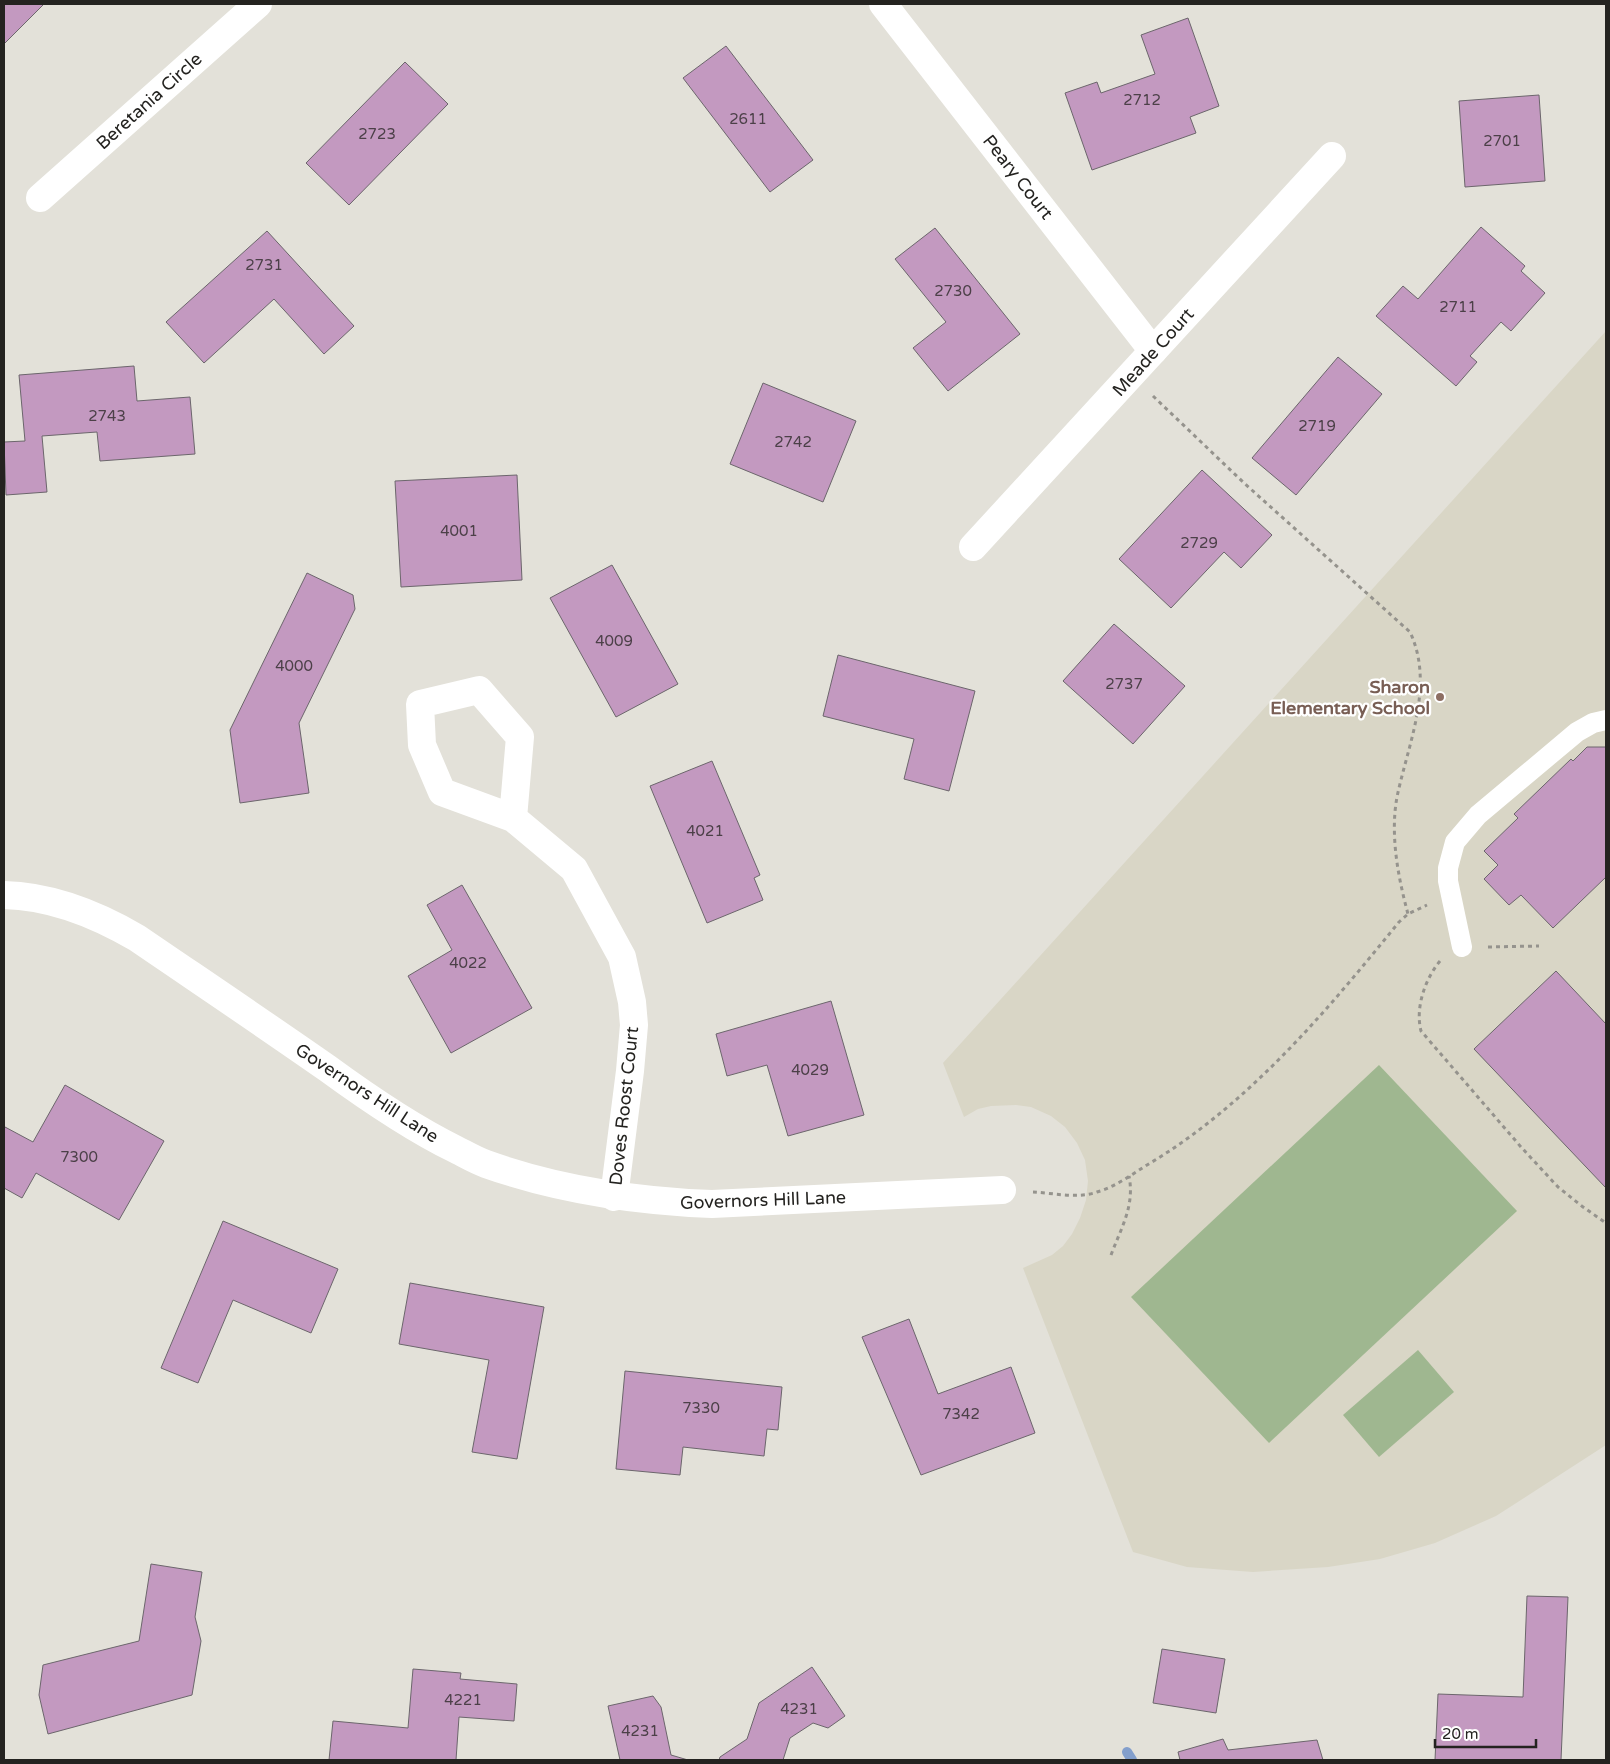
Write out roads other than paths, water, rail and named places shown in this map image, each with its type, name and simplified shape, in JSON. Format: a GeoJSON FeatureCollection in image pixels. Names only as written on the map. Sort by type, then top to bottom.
{"type":"FeatureCollection","features":[{"type":"Feature","properties":{"kind":"street","name":"Beretania Circle"},"geometry":{"type":"LineString","coordinates":[[40,198],[258,4]]}},
{"type":"Feature","properties":{"kind":"street","name":"Peary Court"},"geometry":{"type":"LineString","coordinates":[[883,4],[1153,351]]}},
{"type":"Feature","properties":{"kind":"street","name":"Meade Court"},"geometry":{"type":"LineString","coordinates":[[973,547],[1332,156]]}},
{"type":"Feature","properties":{"kind":"street","name":"Doves Roost Court"},"geometry":{"type":"LineString","coordinates":[[513,818],[520,737],[479,690],[420,704],[422,745],[442,792],[513,818],[574,869],[622,957],[632,1002],[634,1025],[614,1196]]}},
{"type":"Feature","properties":{"kind":"street","name":"Governors Hill Lane"},"geometry":{"type":"LineString","coordinates":[[4,894],[63,903],[108,921],[137,938],[362,1094],[436,1140],[484,1163],[558,1186],[614,1196],[712,1204],[1002,1190]]}},
{"type":"Feature","properties":{"kind":"lane"},"geometry":{"type":"LineString","coordinates":[[1462,947],[1448,868],[1455,842],[1478,816],[1577,732],[1593,723],[1606,720]]}},
{"type":"Feature","properties":{"kind":"waterway"},"geometry":{"type":"LineString","coordinates":[[1127,1752],[1132,1760]]}},
{"type":"Feature","properties":{"kind":"place","name":"Sharon Elementary School"},"geometry":{"type":"Point","coordinates":[1440,697]}}]}
